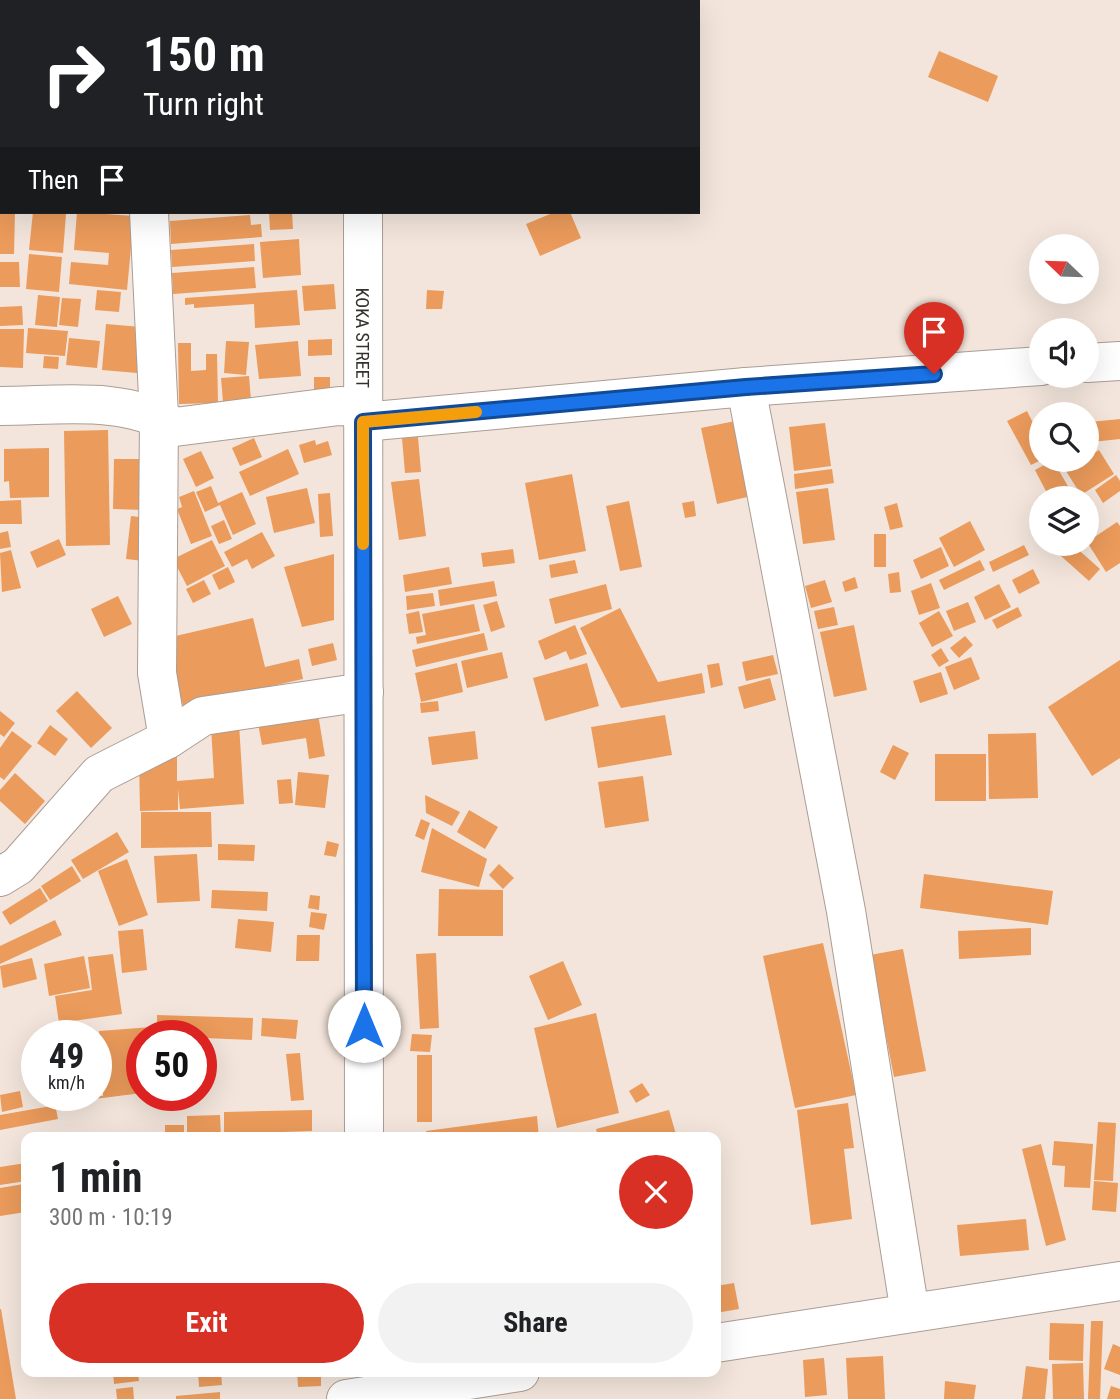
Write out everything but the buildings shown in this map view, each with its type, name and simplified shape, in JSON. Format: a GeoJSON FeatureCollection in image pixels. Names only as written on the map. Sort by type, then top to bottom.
{"type":"FeatureCollection","features":[{"type":"Feature","properties":{"kind":"street"},"geometry":{"type":"LineString","coordinates":[[149,214],[159,417],[157,673],[168,739]]}},
{"type":"Feature","properties":{"kind":"street","name":"KOKA STREET"},"geometry":{"type":"LineString","coordinates":[[363,214],[364,1132]]}},
{"type":"Feature","properties":{"kind":"street"},"geometry":{"type":"LineString","coordinates":[[1099,362],[1120,361]]}},
{"type":"Feature","properties":{"kind":"street"},"geometry":{"type":"LineString","coordinates":[[0,406],[128,407],[159,417],[175,427],[339,406],[363,415],[1029,367]]}},
{"type":"Feature","properties":{"kind":"street"},"geometry":{"type":"LineString","coordinates":[[746,387],[846,911],[910,1313]]}},
{"type":"Feature","properties":{"kind":"street"},"geometry":{"type":"LineString","coordinates":[[0,877],[18,866],[99,774],[168,739],[203,716],[364,692]]}},
{"type":"Feature","properties":{"kind":"street"},"geometry":{"type":"LineString","coordinates":[[721,1342],[1120,1281]]}},
{"type":"Feature","properties":{"kind":"street"},"geometry":{"type":"LineString","coordinates":[[360,1391],[478,1377]]}},
{"type":"Feature","properties":{"kind":"slow traffic"},"geometry":{"type":"LineString","coordinates":[[363,544],[363,422],[476,412]]}},
{"type":"Feature","properties":{"kind":"route"},"geometry":{"type":"LineString","coordinates":[[364,1026],[363,422],[746,387],[934,374]]}}]}
